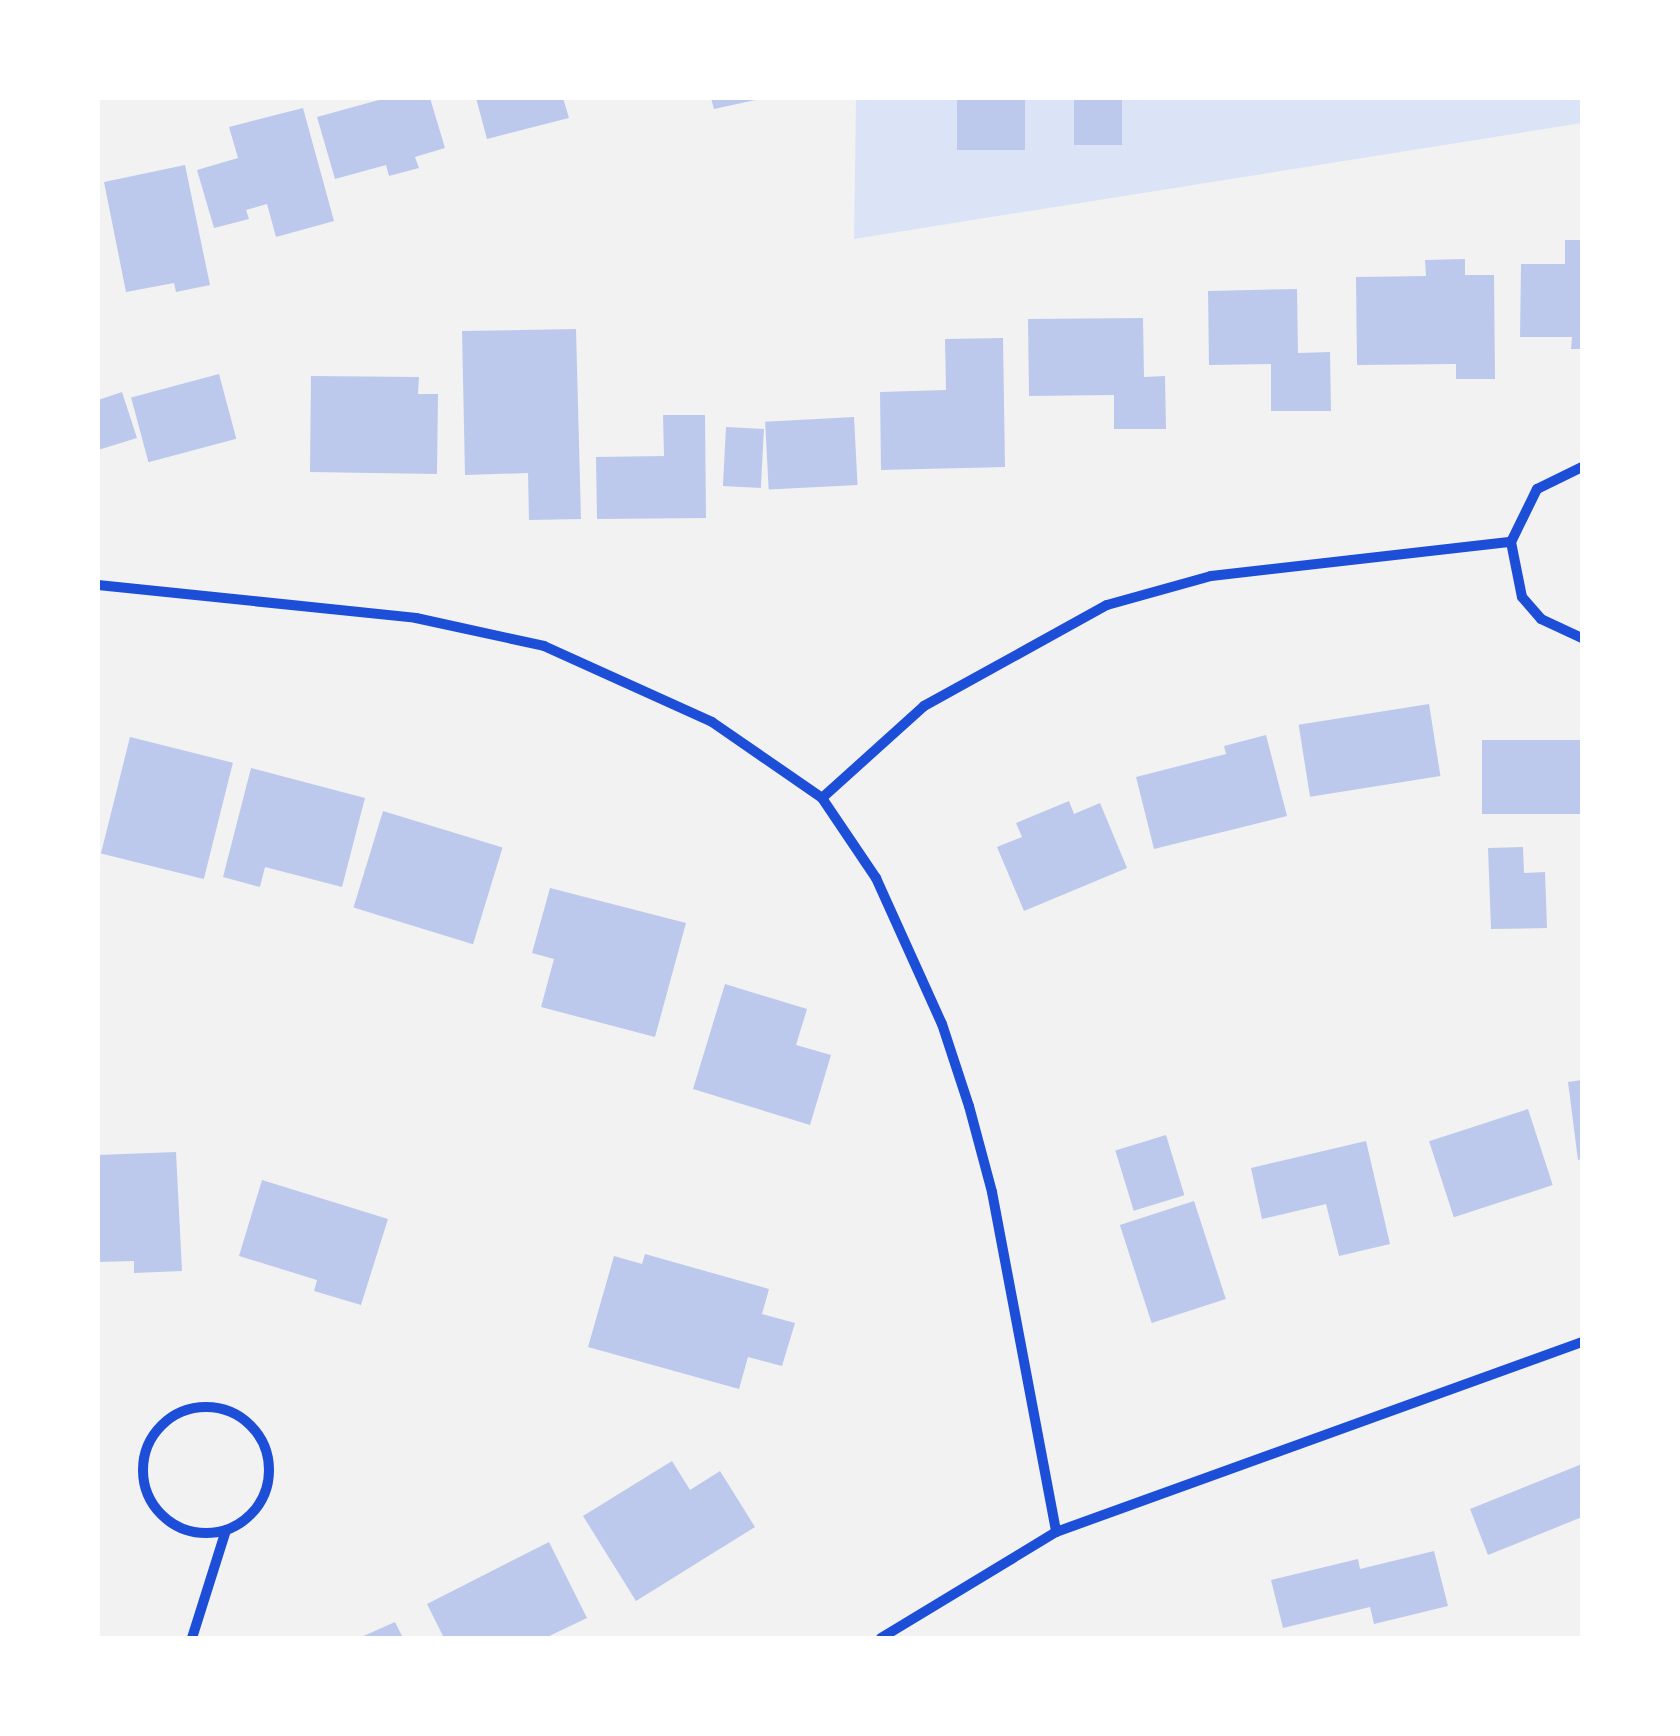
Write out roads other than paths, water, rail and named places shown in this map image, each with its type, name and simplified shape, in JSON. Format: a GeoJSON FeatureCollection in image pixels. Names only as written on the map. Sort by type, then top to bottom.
{"type":"FeatureCollection","features":[{"type":"Feature","properties":{"kind":"street"},"geometry":{"type":"LineString","coordinates":[[1582,467],[1538,489],[1511,542],[1522,597],[1541,619],[1582,638]]}},
{"type":"Feature","properties":{"kind":"street"},"geometry":{"type":"LineString","coordinates":[[822,798],[924,706],[993,662],[1108,605],[1210,576],[1511,542]]}},
{"type":"Feature","properties":{"kind":"street"},"geometry":{"type":"LineString","coordinates":[[98,585],[416,618],[544,646],[712,722],[822,798],[876,878],[942,1024],[970,1106],[992,1192],[1056,1532]]}},
{"type":"Feature","properties":{"kind":"street"},"geometry":{"type":"LineString","coordinates":[[881,1638],[1056,1532],[1582,1342]]}},
{"type":"Feature","properties":{"kind":"street"},"geometry":{"type":"LineString","coordinates":[[192,1638],[226,1530],[244,1521],[266,1488],[266,1448],[256,1430],[223,1408],[182,1411],[150,1439],[143,1482],[165,1519],[184,1530],[226,1530]]}}]}
